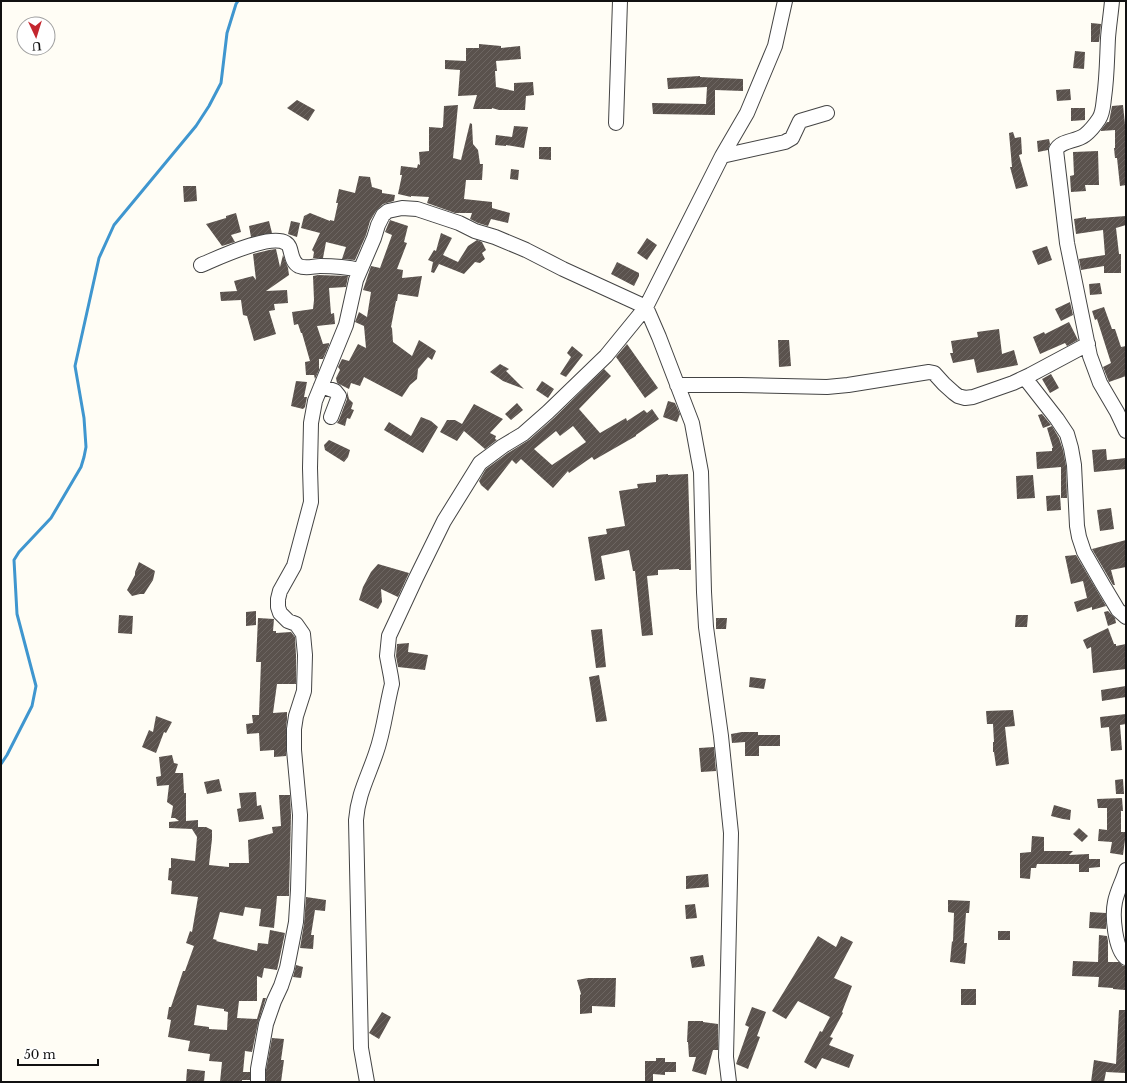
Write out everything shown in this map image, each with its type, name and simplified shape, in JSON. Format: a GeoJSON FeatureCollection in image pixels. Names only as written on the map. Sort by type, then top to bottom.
{"type":"FeatureCollection","features":[{"type":"Feature","properties":{"kind":"street"},"geometry":{"type":"LineString","coordinates":[[616,124],[620,1]]}},
{"type":"Feature","properties":{"kind":"street"},"geometry":{"type":"LineString","coordinates":[[366,1082],[361,1048],[356,820],[359,800],[376,752],[392,684],[387,656],[389,636],[444,521],[480,463],[503,446],[523,434],[548,412],[606,356],[646,307],[722,156],[747,113],[775,46],[785,1]]}},
{"type":"Feature","properties":{"kind":"street"},"geometry":{"type":"LineString","coordinates":[[1112,1],[1108,36],[1106,83],[1102,112],[1099,118],[1084,135],[1076,140],[1061,144],[1056,150],[1067,243],[1090,356],[1100,383],[1126,431]]}},
{"type":"Feature","properties":{"kind":"street"},"geometry":{"type":"LineString","coordinates":[[722,156],[785,142],[792,138],[800,121],[827,113]]}},
{"type":"Feature","properties":{"kind":"street"},"geometry":{"type":"LineString","coordinates":[[258,1082],[258,1069],[266,1024],[287,968],[296,922],[298,890],[300,815],[294,750],[294,729],[297,711],[304,691],[306,655],[303,634],[296,624],[288,621],[280,613],[278,599],[280,591],[294,566],[311,502],[311,423],[316,401],[346,325],[356,280],[378,225],[383,215],[396,208],[417,209],[459,223],[475,232],[495,237],[526,250],[646,307],[660,337],[692,423],[701,472],[706,627],[721,736],[730,833],[726,1057],[730,1082]]}},
{"type":"Feature","properties":{"kind":"street"},"geometry":{"type":"LineString","coordinates":[[201,265],[252,244],[275,240],[287,244],[293,260],[298,265],[304,267],[346,266],[360,270]]}},
{"type":"Feature","properties":{"kind":"street"},"geometry":{"type":"LineString","coordinates":[[677,385],[826,387],[929,372],[934,373],[954,393],[965,398],[973,397],[1025,378],[1088,344]]}},
{"type":"Feature","properties":{"kind":"street"},"geometry":{"type":"LineString","coordinates":[[1025,378],[1057,418],[1066,434],[1071,448],[1074,465],[1077,526],[1079,537],[1084,552],[1103,585],[1118,610],[1126,617]]}},
{"type":"Feature","properties":{"kind":"street"},"geometry":{"type":"LineString","coordinates":[[321,386],[335,391],[339,396],[331,417]]}},
{"type":"Feature","properties":{"kind":"street"},"geometry":{"type":"LineString","coordinates":[[1126,870],[1114,908],[1115,933],[1122,954],[1126,958]]}},
{"type":"Feature","properties":{"kind":"building"},"geometry":{"type":"Polygon","coordinates":[[[1091,23],[1101,24],[1099,42],[1091,42],[1091,23]]]}},
{"type":"Feature","properties":{"kind":"building"},"geometry":{"type":"Polygon","coordinates":[[[479,44],[501,46],[501,48],[520,46],[521,59],[496,61],[496,87],[514,91],[514,83],[533,82],[534,95],[526,96],[525,110],[499,110],[492,108],[473,109],[477,95],[458,96],[460,70],[445,69],[445,60],[466,61],[466,48],[479,48],[479,44]]]}},
{"type":"Feature","properties":{"kind":"building"},"geometry":{"type":"Polygon","coordinates":[[[1075,51],[1085,52],[1084,69],[1073,68],[1075,51]]]}},
{"type":"Feature","properties":{"kind":"building"},"geometry":{"type":"Polygon","coordinates":[[[700,76],[743,79],[743,91],[715,90],[715,115],[653,114],[652,103],[706,104],[707,87],[668,89],[667,78],[700,76]]]}},
{"type":"Feature","properties":{"kind":"building"},"geometry":{"type":"Polygon","coordinates":[[[1070,89],[1071,100],[1057,101],[1056,90],[1070,89]]]}},
{"type":"Feature","properties":{"kind":"building"},"geometry":{"type":"Polygon","coordinates":[[[297,100],[315,110],[308,121],[287,108],[297,100]]]}},
{"type":"Feature","properties":{"kind":"building"},"geometry":{"type":"Polygon","coordinates":[[[458,105],[453,158],[461,160],[470,123],[472,124],[473,144],[478,150],[480,164],[483,164],[482,180],[466,180],[464,199],[492,202],[492,208],[510,213],[508,223],[491,219],[488,226],[470,219],[472,213],[455,213],[427,203],[429,197],[411,197],[398,194],[402,175],[400,175],[401,166],[417,168],[418,164],[420,165],[419,152],[429,151],[429,127],[442,128],[444,106],[458,105]]]}},
{"type":"Feature","properties":{"kind":"building"},"geometry":{"type":"Polygon","coordinates":[[[1123,105],[1126,134],[1126,185],[1120,186],[1117,158],[1115,158],[1114,148],[1115,130],[1101,130],[1107,122],[1109,122],[1112,106],[1123,105]]]}},
{"type":"Feature","properties":{"kind":"building"},"geometry":{"type":"Polygon","coordinates":[[[1071,108],[1085,108],[1085,120],[1071,121],[1071,108]]]}},
{"type":"Feature","properties":{"kind":"building"},"geometry":{"type":"Polygon","coordinates":[[[514,126],[528,127],[524,148],[495,145],[496,135],[512,137],[514,126]]]}},
{"type":"Feature","properties":{"kind":"building"},"geometry":{"type":"Polygon","coordinates":[[[1013,132],[1015,138],[1021,137],[1022,154],[1019,155],[1028,186],[1016,189],[1010,167],[1012,167],[1009,133],[1013,132]]]}},
{"type":"Feature","properties":{"kind":"building"},"geometry":{"type":"Polygon","coordinates":[[[1049,139],[1050,144],[1048,150],[1038,152],[1037,141],[1049,139]]]}},
{"type":"Feature","properties":{"kind":"building"},"geometry":{"type":"Polygon","coordinates":[[[539,147],[551,147],[551,160],[539,159],[539,147]]]}},
{"type":"Feature","properties":{"kind":"building"},"geometry":{"type":"Polygon","coordinates":[[[1098,151],[1099,185],[1085,185],[1086,191],[1071,192],[1070,176],[1074,175],[1073,152],[1098,151]]]}},
{"type":"Feature","properties":{"kind":"building"},"geometry":{"type":"Polygon","coordinates":[[[511,169],[519,170],[518,180],[510,179],[511,169]]]}},
{"type":"Feature","properties":{"kind":"building"},"geometry":{"type":"Polygon","coordinates":[[[359,176],[370,177],[372,187],[382,190],[382,193],[395,195],[394,201],[383,204],[376,211],[370,221],[366,235],[355,260],[342,259],[346,247],[326,242],[323,258],[313,258],[314,252],[312,250],[320,233],[301,228],[304,216],[310,213],[330,221],[334,221],[339,189],[355,193],[359,176]]]}},
{"type":"Feature","properties":{"kind":"building"},"geometry":{"type":"Polygon","coordinates":[[[183,186],[196,186],[197,201],[184,202],[183,186]]]}},
{"type":"Feature","properties":{"kind":"building"},"geometry":{"type":"Polygon","coordinates":[[[236,213],[241,232],[231,235],[235,242],[222,246],[206,224],[226,218],[226,216],[236,213]]]}},
{"type":"Feature","properties":{"kind":"building"},"geometry":{"type":"Polygon","coordinates":[[[1126,216],[1126,225],[1116,228],[1119,254],[1121,254],[1121,273],[1104,273],[1104,266],[1081,270],[1079,259],[1105,255],[1103,230],[1076,234],[1074,219],[1086,217],[1086,219],[1126,216]]]}},
{"type":"Feature","properties":{"kind":"building"},"geometry":{"type":"Polygon","coordinates":[[[390,220],[408,226],[404,242],[407,243],[397,269],[403,270],[402,278],[422,276],[418,297],[398,294],[391,327],[393,342],[412,356],[419,340],[436,351],[432,360],[428,357],[418,369],[417,379],[410,385],[402,397],[364,377],[360,386],[351,383],[349,389],[337,383],[336,378],[340,370],[338,367],[342,359],[349,361],[358,344],[366,348],[364,326],[355,322],[359,312],[367,317],[371,292],[363,290],[371,266],[380,268],[392,235],[385,232],[390,220]]]}},
{"type":"Feature","properties":{"kind":"building"},"geometry":{"type":"Polygon","coordinates":[[[269,221],[272,233],[251,237],[249,226],[269,221]]]}},
{"type":"Feature","properties":{"kind":"building"},"geometry":{"type":"Polygon","coordinates":[[[291,221],[300,223],[297,237],[288,234],[291,221]]]}},
{"type":"Feature","properties":{"kind":"building"},"geometry":{"type":"Polygon","coordinates":[[[441,233],[452,238],[443,255],[458,262],[468,246],[477,240],[482,242],[486,250],[482,253],[485,259],[480,263],[475,262],[464,274],[439,264],[434,273],[431,272],[433,262],[428,260],[434,250],[436,251],[441,233]]]}},
{"type":"Feature","properties":{"kind":"building"},"geometry":{"type":"Polygon","coordinates":[[[647,238],[657,245],[647,260],[637,253],[647,238]]]}},
{"type":"Feature","properties":{"kind":"building"},"geometry":{"type":"Polygon","coordinates":[[[1047,246],[1052,260],[1038,265],[1032,251],[1047,246]]]}},
{"type":"Feature","properties":{"kind":"building"},"geometry":{"type":"Polygon","coordinates":[[[276,249],[280,267],[283,255],[289,275],[266,291],[287,290],[288,303],[274,304],[275,310],[269,311],[276,334],[254,341],[247,316],[243,315],[241,300],[221,301],[220,292],[237,291],[234,281],[253,276],[256,280],[253,254],[276,249]]]}},
{"type":"Feature","properties":{"kind":"building"},"geometry":{"type":"Polygon","coordinates":[[[617,262],[639,273],[634,286],[611,274],[617,262]]]}},
{"type":"Feature","properties":{"kind":"building"},"geometry":{"type":"Polygon","coordinates":[[[313,276],[348,276],[346,287],[329,288],[331,314],[334,313],[335,324],[317,326],[323,344],[329,343],[329,345],[323,359],[319,359],[319,370],[315,379],[314,375],[306,375],[305,362],[310,361],[298,324],[294,325],[292,312],[313,309],[313,276]]]}},
{"type":"Feature","properties":{"kind":"building"},"geometry":{"type":"Polygon","coordinates":[[[1100,283],[1102,294],[1090,295],[1089,284],[1100,283]]]}},
{"type":"Feature","properties":{"kind":"building"},"geometry":{"type":"Polygon","coordinates":[[[1070,302],[1073,315],[1061,321],[1055,309],[1070,302]]]}},
{"type":"Feature","properties":{"kind":"building"},"geometry":{"type":"Polygon","coordinates":[[[1104,307],[1112,329],[1115,329],[1121,347],[1126,346],[1126,376],[1109,382],[1103,367],[1111,363],[1097,319],[1095,320],[1092,311],[1104,307]]]}},
{"type":"Feature","properties":{"kind":"building"},"geometry":{"type":"Polygon","coordinates":[[[1069,322],[1078,340],[1067,346],[1065,343],[1040,354],[1033,337],[1044,332],[1045,334],[1069,322]]]}},
{"type":"Feature","properties":{"kind":"building"},"geometry":{"type":"Polygon","coordinates":[[[999,329],[1002,354],[1014,350],[1018,365],[977,373],[974,359],[953,363],[950,353],[953,353],[951,341],[978,337],[977,332],[999,329]]]}},
{"type":"Feature","properties":{"kind":"building"},"geometry":{"type":"Polygon","coordinates":[[[778,340],[789,340],[791,366],[779,367],[778,340]]]}},
{"type":"Feature","properties":{"kind":"building"},"geometry":{"type":"Polygon","coordinates":[[[627,344],[658,388],[645,398],[616,357],[627,344]]]}},
{"type":"Feature","properties":{"kind":"building"},"geometry":{"type":"Polygon","coordinates":[[[572,346],[583,355],[566,377],[560,374],[571,357],[567,353],[572,346]]]}},
{"type":"Feature","properties":{"kind":"building"},"geometry":{"type":"Polygon","coordinates":[[[500,364],[509,369],[506,371],[524,389],[503,381],[490,372],[500,364]]]}},
{"type":"Feature","properties":{"kind":"building"},"geometry":{"type":"Polygon","coordinates":[[[604,369],[611,376],[579,409],[600,433],[626,418],[627,421],[644,410],[647,413],[652,409],[659,419],[636,436],[594,460],[592,457],[569,473],[568,471],[553,488],[521,459],[516,464],[512,460],[488,491],[481,485],[479,481],[486,469],[529,440],[554,418],[604,369]],[[573,426],[560,436],[556,431],[534,449],[552,465],[586,442],[573,426]]]}},
{"type":"Feature","properties":{"kind":"building"},"geometry":{"type":"Polygon","coordinates":[[[1051,374],[1059,388],[1050,393],[1042,379],[1051,374]]]}},
{"type":"Feature","properties":{"kind":"building"},"geometry":{"type":"Polygon","coordinates":[[[296,381],[307,382],[304,397],[307,397],[305,407],[303,409],[291,406],[296,381]]]}},
{"type":"Feature","properties":{"kind":"building"},"geometry":{"type":"Polygon","coordinates":[[[542,381],[554,389],[548,398],[536,390],[542,381]]]}},
{"type":"Feature","properties":{"kind":"building"},"geometry":{"type":"Polygon","coordinates":[[[347,391],[349,399],[353,403],[351,409],[354,410],[350,419],[347,418],[345,426],[337,423],[347,399],[347,391]]]}},
{"type":"Feature","properties":{"kind":"building"},"geometry":{"type":"Polygon","coordinates":[[[668,401],[675,403],[680,414],[677,422],[663,417],[668,401]]]}},
{"type":"Feature","properties":{"kind":"building"},"geometry":{"type":"Polygon","coordinates":[[[517,403],[523,410],[511,420],[505,414],[517,403]]]}},
{"type":"Feature","properties":{"kind":"building"},"geometry":{"type":"Polygon","coordinates":[[[474,404],[503,419],[490,433],[496,436],[495,439],[497,440],[485,449],[464,431],[457,441],[440,432],[447,420],[455,420],[462,424],[474,404]]]}},
{"type":"Feature","properties":{"kind":"building"},"geometry":{"type":"Polygon","coordinates":[[[1042,414],[1051,425],[1043,428],[1038,415],[1042,414]]]}},
{"type":"Feature","properties":{"kind":"building"},"geometry":{"type":"Polygon","coordinates":[[[421,417],[431,421],[438,427],[423,453],[384,430],[389,422],[411,436],[421,417]]]}},
{"type":"Feature","properties":{"kind":"building"},"geometry":{"type":"Polygon","coordinates":[[[1052,426],[1059,438],[1063,450],[1066,466],[1067,498],[1061,498],[1061,467],[1037,469],[1036,452],[1052,451],[1053,448],[1047,428],[1052,426]]]}},
{"type":"Feature","properties":{"kind":"building"},"geometry":{"type":"Polygon","coordinates":[[[329,440],[350,450],[348,457],[344,462],[325,450],[324,445],[329,440]]]}},
{"type":"Feature","properties":{"kind":"building"},"geometry":{"type":"Polygon","coordinates":[[[1106,449],[1107,460],[1126,458],[1126,469],[1094,472],[1092,450],[1106,449]]]}},
{"type":"Feature","properties":{"kind":"building"},"geometry":{"type":"Polygon","coordinates":[[[688,474],[691,570],[658,570],[658,575],[647,576],[653,635],[642,636],[635,571],[633,571],[629,550],[601,556],[605,579],[595,581],[588,537],[607,534],[606,529],[625,526],[619,491],[638,488],[637,484],[656,482],[656,475],[688,474]]]}},
{"type":"Feature","properties":{"kind":"building"},"geometry":{"type":"Polygon","coordinates":[[[1033,475],[1035,498],[1017,499],[1016,476],[1033,475]]]}},
{"type":"Feature","properties":{"kind":"building"},"geometry":{"type":"Polygon","coordinates":[[[1060,495],[1061,510],[1047,511],[1046,496],[1060,495]]]}},
{"type":"Feature","properties":{"kind":"building"},"geometry":{"type":"Polygon","coordinates":[[[1111,508],[1114,529],[1100,531],[1097,510],[1111,508]]]}},
{"type":"Feature","properties":{"kind":"building"},"geometry":{"type":"Polygon","coordinates":[[[1126,540],[1126,567],[1111,570],[1115,585],[1113,585],[1092,549],[1126,540]]]}},
{"type":"Feature","properties":{"kind":"building"},"geometry":{"type":"Polygon","coordinates":[[[1076,555],[1106,606],[1092,610],[1092,607],[1077,612],[1074,602],[1087,598],[1083,581],[1071,584],[1065,556],[1076,555]]]}},
{"type":"Feature","properties":{"kind":"building"},"geometry":{"type":"Polygon","coordinates":[[[139,562],[155,571],[153,580],[144,594],[132,596],[127,590],[135,575],[139,562]]]}},
{"type":"Feature","properties":{"kind":"building"},"geometry":{"type":"Polygon","coordinates":[[[378,564],[409,573],[398,597],[381,589],[382,602],[378,609],[359,600],[363,587],[371,572],[378,564]]]}},
{"type":"Feature","properties":{"kind":"building"},"geometry":{"type":"Polygon","coordinates":[[[256,611],[256,625],[246,626],[246,612],[256,611]]]}},
{"type":"Feature","properties":{"kind":"building"},"geometry":{"type":"Polygon","coordinates":[[[1108,611],[1115,618],[1116,623],[1108,626],[1104,612],[1108,611]]]}},
{"type":"Feature","properties":{"kind":"building"},"geometry":{"type":"Polygon","coordinates":[[[119,615],[133,616],[132,634],[118,633],[119,615]]]}},
{"type":"Feature","properties":{"kind":"building"},"geometry":{"type":"Polygon","coordinates":[[[1016,615],[1028,615],[1027,627],[1015,627],[1016,615]]]}},
{"type":"Feature","properties":{"kind":"building"},"geometry":{"type":"Polygon","coordinates":[[[258,618],[274,619],[273,631],[276,631],[276,633],[291,632],[295,637],[296,684],[277,684],[273,713],[287,712],[286,756],[274,757],[274,750],[260,751],[259,733],[247,734],[246,724],[253,723],[252,715],[259,715],[261,662],[256,662],[258,618]]]}},
{"type":"Feature","properties":{"kind":"building"},"geometry":{"type":"Polygon","coordinates":[[[716,618],[727,618],[726,629],[716,629],[716,618]]]}},
{"type":"Feature","properties":{"kind":"building"},"geometry":{"type":"Polygon","coordinates":[[[1108,628],[1116,646],[1126,644],[1126,669],[1093,673],[1091,647],[1087,649],[1083,640],[1108,628]]]}},
{"type":"Feature","properties":{"kind":"building"},"geometry":{"type":"Polygon","coordinates":[[[602,629],[606,667],[596,668],[591,630],[602,629]]]}},
{"type":"Feature","properties":{"kind":"building"},"geometry":{"type":"Polygon","coordinates":[[[409,643],[408,652],[428,655],[425,670],[398,667],[396,656],[397,644],[409,643]]]}},
{"type":"Feature","properties":{"kind":"building"},"geometry":{"type":"Polygon","coordinates":[[[599,675],[607,721],[596,722],[589,677],[599,675]]]}},
{"type":"Feature","properties":{"kind":"building"},"geometry":{"type":"Polygon","coordinates":[[[750,677],[766,679],[764,689],[749,687],[750,677]]]}},
{"type":"Feature","properties":{"kind":"building"},"geometry":{"type":"Polygon","coordinates":[[[1126,686],[1126,697],[1102,701],[1101,690],[1126,686]]]}},
{"type":"Feature","properties":{"kind":"building"},"geometry":{"type":"Polygon","coordinates":[[[1013,710],[1015,726],[1005,727],[1009,764],[996,766],[993,752],[993,724],[987,724],[986,711],[1013,710]]]}},
{"type":"Feature","properties":{"kind":"building"},"geometry":{"type":"Polygon","coordinates":[[[1126,714],[1126,724],[1120,725],[1122,750],[1111,751],[1109,727],[1101,728],[1100,717],[1126,714]]]}},
{"type":"Feature","properties":{"kind":"building"},"geometry":{"type":"Polygon","coordinates":[[[156,716],[172,722],[166,733],[164,732],[156,753],[142,747],[149,730],[153,732],[156,716]]]}},
{"type":"Feature","properties":{"kind":"building"},"geometry":{"type":"Polygon","coordinates":[[[758,732],[758,735],[780,735],[780,746],[759,746],[759,756],[745,756],[745,742],[732,743],[731,734],[758,732]]]}},
{"type":"Feature","properties":{"kind":"building"},"geometry":{"type":"Polygon","coordinates":[[[714,747],[716,771],[701,772],[699,748],[714,747]]]}},
{"type":"Feature","properties":{"kind":"building"},"geometry":{"type":"Polygon","coordinates":[[[172,755],[174,763],[178,764],[175,773],[183,773],[184,793],[186,793],[186,821],[198,820],[198,827],[206,827],[212,830],[209,865],[229,867],[229,863],[249,863],[248,840],[273,833],[272,827],[281,826],[279,795],[290,795],[289,896],[277,896],[274,928],[259,926],[261,909],[245,907],[243,916],[220,912],[213,939],[257,951],[258,943],[268,944],[270,930],[285,933],[277,970],[264,968],[262,978],[257,976],[257,1001],[239,1001],[237,1018],[257,1019],[263,998],[266,998],[258,1023],[252,1052],[245,1051],[243,1072],[250,1072],[250,1080],[242,1080],[242,1082],[220,1082],[222,1062],[209,1061],[210,1054],[188,1051],[190,1041],[168,1037],[171,1020],[167,1019],[169,1007],[171,1007],[183,971],[185,971],[194,946],[186,943],[190,931],[192,932],[198,897],[171,894],[172,881],[168,880],[169,868],[171,868],[171,858],[195,861],[197,837],[192,829],[169,828],[169,822],[179,821],[175,818],[171,818],[173,806],[167,802],[169,785],[157,786],[156,777],[161,776],[159,757],[172,755]],[[197,1005],[194,1025],[209,1027],[209,1029],[227,1030],[228,1012],[224,1011],[224,1009],[197,1005]]]}},
{"type":"Feature","properties":{"kind":"building"},"geometry":{"type":"Polygon","coordinates":[[[219,779],[222,791],[207,794],[204,782],[219,779]]]}},
{"type":"Feature","properties":{"kind":"building"},"geometry":{"type":"Polygon","coordinates":[[[1123,779],[1124,794],[1116,794],[1115,780],[1123,779]]]}},
{"type":"Feature","properties":{"kind":"building"},"geometry":{"type":"Polygon","coordinates":[[[256,792],[257,806],[261,805],[264,819],[239,822],[237,809],[241,808],[239,793],[256,792]]]}},
{"type":"Feature","properties":{"kind":"building"},"geometry":{"type":"Polygon","coordinates":[[[1122,798],[1123,811],[1121,811],[1121,832],[1126,832],[1123,855],[1110,853],[1112,842],[1098,841],[1099,829],[1107,830],[1107,808],[1098,808],[1097,799],[1122,798]]]}},
{"type":"Feature","properties":{"kind":"building"},"geometry":{"type":"Polygon","coordinates":[[[1054,805],[1071,810],[1070,820],[1051,816],[1054,805]]]}},
{"type":"Feature","properties":{"kind":"building"},"geometry":{"type":"Polygon","coordinates":[[[1079,828],[1088,836],[1082,842],[1073,834],[1079,828]]]}},
{"type":"Feature","properties":{"kind":"building"},"geometry":{"type":"Polygon","coordinates":[[[1032,836],[1044,837],[1044,851],[1073,851],[1069,855],[1089,854],[1089,859],[1100,859],[1100,867],[1089,868],[1089,872],[1079,872],[1079,864],[1037,864],[1036,868],[1031,868],[1030,879],[1020,878],[1020,853],[1031,852],[1032,836]]]}},
{"type":"Feature","properties":{"kind":"building"},"geometry":{"type":"Polygon","coordinates":[[[708,874],[709,887],[686,889],[686,876],[708,874]]]}},
{"type":"Feature","properties":{"kind":"building"},"geometry":{"type":"Polygon","coordinates":[[[306,897],[326,900],[325,911],[315,910],[311,935],[314,935],[313,949],[300,948],[306,897]]]}},
{"type":"Feature","properties":{"kind":"building"},"geometry":{"type":"Polygon","coordinates":[[[948,900],[970,901],[969,913],[966,913],[964,943],[967,943],[965,964],[950,962],[952,941],[953,942],[954,913],[948,912],[948,900]]]}},
{"type":"Feature","properties":{"kind":"building"},"geometry":{"type":"Polygon","coordinates":[[[695,904],[697,918],[686,919],[685,905],[695,904]]]}},
{"type":"Feature","properties":{"kind":"building"},"geometry":{"type":"Polygon","coordinates":[[[1090,912],[1106,913],[1106,929],[1089,928],[1090,912]]]}},
{"type":"Feature","properties":{"kind":"building"},"geometry":{"type":"Polygon","coordinates":[[[998,931],[1010,931],[1010,940],[998,940],[998,931]]]}},
{"type":"Feature","properties":{"kind":"building"},"geometry":{"type":"Polygon","coordinates":[[[1099,935],[1107,936],[1108,962],[1119,962],[1123,966],[1126,966],[1125,990],[1098,987],[1099,977],[1072,976],[1073,961],[1098,962],[1099,935]]]}},
{"type":"Feature","properties":{"kind":"building"},"geometry":{"type":"Polygon","coordinates":[[[818,936],[836,947],[841,936],[853,942],[834,978],[852,986],[842,1012],[843,1013],[830,1037],[833,1038],[829,1045],[854,1055],[849,1068],[822,1058],[816,1069],[804,1062],[820,1031],[822,1032],[830,1017],[798,1001],[786,1019],[772,1011],[818,936]]]}},
{"type":"Feature","properties":{"kind":"building"},"geometry":{"type":"Polygon","coordinates":[[[703,955],[705,966],[692,968],[690,957],[703,955]]]}},
{"type":"Feature","properties":{"kind":"building"},"geometry":{"type":"Polygon","coordinates":[[[296,965],[303,967],[301,978],[293,977],[296,965]]]}},
{"type":"Feature","properties":{"kind":"building"},"geometry":{"type":"Polygon","coordinates":[[[588,978],[616,978],[615,1007],[592,1006],[592,1013],[580,1014],[581,994],[577,980],[588,978]]]}},
{"type":"Feature","properties":{"kind":"building"},"geometry":{"type":"Polygon","coordinates":[[[961,989],[976,989],[976,1005],[961,1005],[961,989]]]}},
{"type":"Feature","properties":{"kind":"building"},"geometry":{"type":"Polygon","coordinates":[[[752,1007],[766,1012],[757,1036],[760,1037],[748,1069],[736,1064],[749,1027],[745,1025],[752,1007]]]}},
{"type":"Feature","properties":{"kind":"building"},"geometry":{"type":"Polygon","coordinates":[[[1119,1010],[1126,1010],[1125,1073],[1106,1072],[1104,1082],[1091,1082],[1094,1060],[1116,1064],[1119,1010]]]}},
{"type":"Feature","properties":{"kind":"building"},"geometry":{"type":"Polygon","coordinates":[[[382,1012],[391,1017],[379,1039],[369,1033],[382,1012]]]}},
{"type":"Feature","properties":{"kind":"building"},"geometry":{"type":"Polygon","coordinates":[[[688,1021],[703,1021],[718,1024],[718,1050],[713,1050],[706,1075],[692,1071],[696,1057],[689,1057],[687,1042],[688,1021]]]}},
{"type":"Feature","properties":{"kind":"building"},"geometry":{"type":"Polygon","coordinates":[[[272,1038],[284,1039],[281,1060],[284,1060],[281,1082],[267,1082],[266,1080],[266,1070],[272,1038]]]}},
{"type":"Feature","properties":{"kind":"building"},"geometry":{"type":"Polygon","coordinates":[[[656,1058],[665,1058],[665,1062],[676,1062],[676,1072],[665,1072],[665,1075],[653,1074],[653,1082],[645,1082],[645,1061],[656,1061],[656,1058]]]}},
{"type":"Feature","properties":{"kind":"building"},"geometry":{"type":"Polygon","coordinates":[[[187,1069],[205,1071],[204,1082],[186,1082],[187,1069]]]}},
{"type":"Feature","properties":{"kind":"waterway"},"geometry":{"type":"LineString","coordinates":[[1,764],[32,706],[36,686],[17,614],[14,560],[19,552],[51,518],[81,467],[84,457],[86,447],[84,418],[75,366],[99,258],[114,225],[196,126],[209,106],[221,83],[227,33],[238,1]]}}]}
